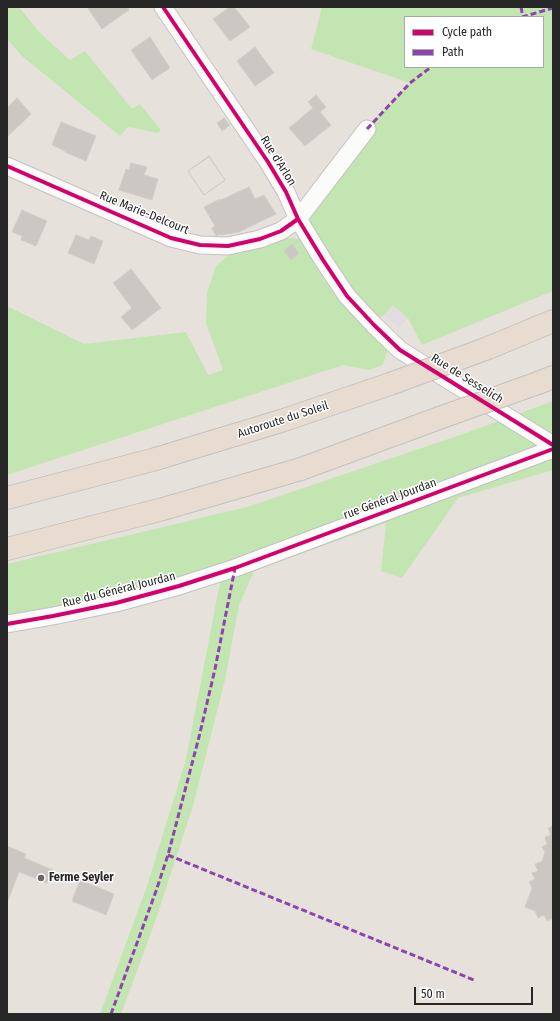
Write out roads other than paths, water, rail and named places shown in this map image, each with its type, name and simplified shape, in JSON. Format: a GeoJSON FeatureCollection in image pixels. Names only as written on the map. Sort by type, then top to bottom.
{"type":"FeatureCollection","features":[{"type":"Feature","properties":{"kind":"highway","name":"Autoroute du Soleil"},"geometry":{"type":"LineString","coordinates":[[7,498],[152,460],[281,421],[390,384],[488,348],[553,321]]}},
{"type":"Feature","properties":{"kind":"highway"},"geometry":{"type":"LineString","coordinates":[[7,549],[163,509],[300,469],[545,380]]}},
{"type":"Feature","properties":{"kind":"street","name":"Rue d'Arlon"},"geometry":{"type":"LineString","coordinates":[[163,7],[268,162],[286,192],[298,220],[323,260],[347,296],[374,325]]}},
{"type":"Feature","properties":{"kind":"street","name":"Rue Marie-Delcourt"},"geometry":{"type":"LineString","coordinates":[[7,166],[171,238],[200,245],[228,246],[260,239],[281,231],[298,220],[368,129]]}},
{"type":"Feature","properties":{"kind":"street","name":"Rue de Sesselich"},"geometry":{"type":"LineString","coordinates":[[374,325],[400,350],[553,445]]}},
{"type":"Feature","properties":{"kind":"street","name":"rue Général Jourdan"},"geometry":{"type":"LineString","coordinates":[[234,568],[553,449]]}},
{"type":"Feature","properties":{"kind":"street","name":"Rue du Général Jourdan"},"geometry":{"type":"LineString","coordinates":[[7,624],[116,603],[179,586],[234,568]]}},
{"type":"Feature","properties":{"kind":"place","name":"Ferme Seyler"},"geometry":{"type":"Point","coordinates":[41,878]}}]}
